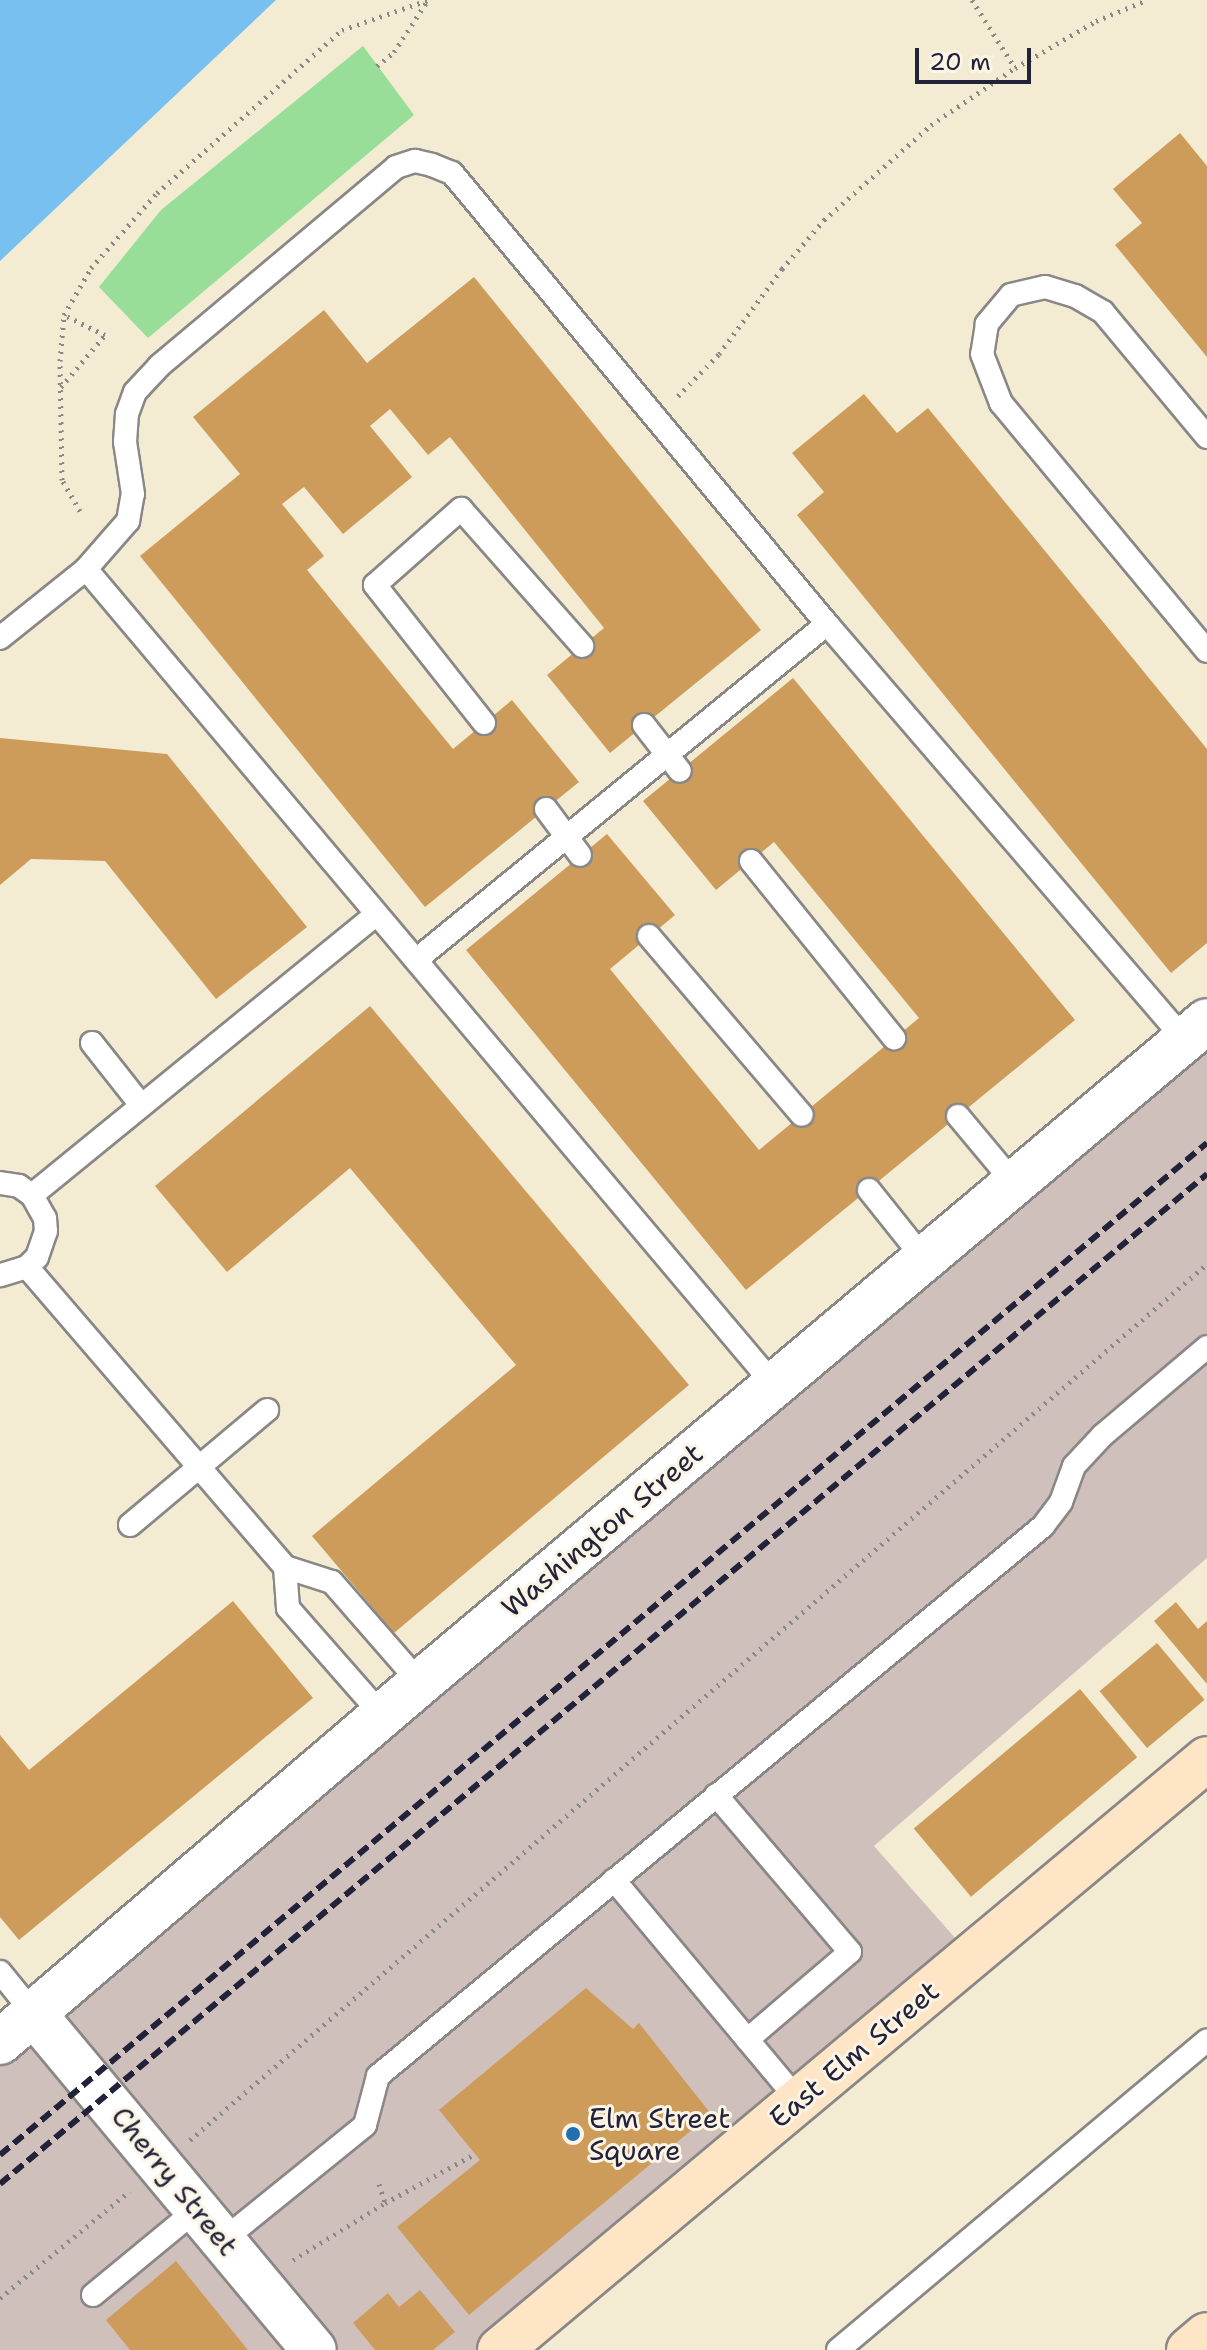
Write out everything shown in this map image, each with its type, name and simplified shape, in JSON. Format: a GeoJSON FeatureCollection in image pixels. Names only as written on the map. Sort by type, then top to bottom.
{"type":"FeatureCollection","features":[{"type":"Feature","properties":{"kind":"main road","name":"East Elm Street"},"geometry":{"type":"LineString","coordinates":[[500,2350],[1207,1759]]}},
{"type":"Feature","properties":{"kind":"main road"},"geometry":{"type":"LineString","coordinates":[[1189,2350],[1207,2335]]}},
{"type":"Feature","properties":{"kind":"street","name":"Washington Street"},"geometry":{"type":"LineString","coordinates":[[0,2042],[382,1715],[1014,1183],[1200,1042]]}},
{"type":"Feature","properties":{"kind":"street","name":"Cherry Street"},"geometry":{"type":"LineString","coordinates":[[34,2014],[314,2350]]}},
{"type":"Feature","properties":{"kind":"lane"},"geometry":{"type":"LineString","coordinates":[[0,638],[86,569],[128,521],[133,494],[125,442],[127,414],[135,392],[159,366],[396,167],[415,161],[452,173],[827,624],[1200,1042]]}},
{"type":"Feature","properties":{"kind":"lane"},"geometry":{"type":"LineString","coordinates":[[1207,437],[1103,312],[1075,296],[1045,287],[1011,295],[987,324],[982,354],[1001,403],[1207,651]]}},
{"type":"Feature","properties":{"kind":"lane"},"geometry":{"type":"LineString","coordinates":[[484,723],[375,585],[461,509],[582,646]]}},
{"type":"Feature","properties":{"kind":"lane"},"geometry":{"type":"LineString","coordinates":[[86,569],[774,1385]]}},
{"type":"Feature","properties":{"kind":"lane"},"geometry":{"type":"LineString","coordinates":[[416,960],[565,837],[673,763],[827,624]]}},
{"type":"Feature","properties":{"kind":"lane"},"geometry":{"type":"LineString","coordinates":[[644,725],[673,763]]}},
{"type":"Feature","properties":{"kind":"lane"},"geometry":{"type":"LineString","coordinates":[[546,809],[580,855]]}},
{"type":"Feature","properties":{"kind":"lane"},"geometry":{"type":"LineString","coordinates":[[751,861],[894,1038]]}},
{"type":"Feature","properties":{"kind":"lane"},"geometry":{"type":"LineString","coordinates":[[32,1195],[376,914]]}},
{"type":"Feature","properties":{"kind":"lane"},"geometry":{"type":"LineString","coordinates":[[649,936],[802,1115]]}},
{"type":"Feature","properties":{"kind":"lane"},"geometry":{"type":"LineString","coordinates":[[92,1043],[141,1105]]}},
{"type":"Feature","properties":{"kind":"lane"},"geometry":{"type":"LineString","coordinates":[[958,1116],[1014,1183]]}},
{"type":"Feature","properties":{"kind":"lane"},"geometry":{"type":"LineString","coordinates":[[0,1183],[19,1186],[32,1195],[45,1218],[46,1231],[37,1257],[27,1267],[0,1275]]}},
{"type":"Feature","properties":{"kind":"lane"},"geometry":{"type":"LineString","coordinates":[[869,1190],[924,1259]]}},
{"type":"Feature","properties":{"kind":"lane"},"geometry":{"type":"LineString","coordinates":[[27,1267],[285,1567],[332,1582],[420,1683]]}},
{"type":"Feature","properties":{"kind":"lane"},"geometry":{"type":"LineString","coordinates":[[93,2295],[365,2125],[378,2076],[1043,1526],[1061,1502],[1074,1466],[1103,1435],[1207,1347]]}},
{"type":"Feature","properties":{"kind":"lane"},"geometry":{"type":"LineString","coordinates":[[130,1525],[267,1410]]}},
{"type":"Feature","properties":{"kind":"lane"},"geometry":{"type":"LineString","coordinates":[[285,1567],[288,1608],[382,1715]]}},
{"type":"Feature","properties":{"kind":"lane"},"geometry":{"type":"LineString","coordinates":[[716,1795],[850,1952],[747,2040]]}},
{"type":"Feature","properties":{"kind":"lane"},"geometry":{"type":"LineString","coordinates":[[614,1880],[798,2100]]}},
{"type":"Feature","properties":{"kind":"lane"},"geometry":{"type":"LineString","coordinates":[[0,1972],[34,2014]]}},
{"type":"Feature","properties":{"kind":"lane"},"geometry":{"type":"LineString","coordinates":[[838,2350],[1207,2040]]}},
{"type":"Feature","properties":{"kind":"path"},"geometry":{"type":"LineString","coordinates":[[972,0],[1015,68]]}},
{"type":"Feature","properties":{"kind":"path"},"geometry":{"type":"LineString","coordinates":[[679,396],[719,354],[782,269],[824,220],[931,125],[1015,68],[1096,21],[1147,0]]}},
{"type":"Feature","properties":{"kind":"path"},"geometry":{"type":"LineString","coordinates":[[377,66],[394,52],[427,1]]}},
{"type":"Feature","properties":{"kind":"path"},"geometry":{"type":"LineString","coordinates":[[80,511],[62,480],[64,315],[91,268],[157,193],[342,30],[427,1]]}},
{"type":"Feature","properties":{"kind":"path"},"geometry":{"type":"LineString","coordinates":[[61,388],[105,335],[64,315]]}},
{"type":"Feature","properties":{"kind":"path"},"geometry":{"type":"LineString","coordinates":[[0,2298],[160,2166],[1207,1264]]}},
{"type":"Feature","properties":{"kind":"path"},"geometry":{"type":"LineString","coordinates":[[291,2261],[385,2203],[475,2154]]}},
{"type":"Feature","properties":{"kind":"path"},"geometry":{"type":"LineString","coordinates":[[379,2184],[385,2203]]}},
{"type":"Feature","properties":{"kind":"shaded area"},"geometry":{"type":"Polygon","coordinates":[[[1207,1021],[1207,1558],[874,1846],[971,1956],[498,2350],[0,2350],[0,2042],[1207,1021]]]}},
{"type":"Feature","properties":{"kind":"green space"},"geometry":{"type":"Polygon","coordinates":[[[363,46],[414,115],[148,338],[99,287],[161,210],[363,46]]]}},
{"type":"Feature","properties":{"kind":"water"},"geometry":{"type":"Polygon","coordinates":[[[0,0],[276,0],[0,261],[0,0]]]}},
{"type":"Feature","properties":{"kind":"building"},"geometry":{"type":"Polygon","coordinates":[[[1180,133],[1207,166],[1207,357],[1115,245],[1142,223],[1113,189],[1180,133]]]}},
{"type":"Feature","properties":{"kind":"building"},"geometry":{"type":"Polygon","coordinates":[[[474,277],[761,630],[610,753],[547,675],[604,628],[450,437],[428,455],[390,409],[370,426],[412,477],[343,534],[304,487],[282,504],[324,556],[307,570],[453,749],[512,700],[579,782],[425,907],[140,556],[240,474],[193,417],[324,310],[367,363],[474,277]]]}},
{"type":"Feature","properties":{"kind":"building"},"geometry":{"type":"Polygon","coordinates":[[[864,394],[897,433],[928,408],[1207,749],[1207,943],[1171,973],[797,515],[824,492],[792,453],[864,394]]]}},
{"type":"Feature","properties":{"kind":"building"},"geometry":{"type":"Polygon","coordinates":[[[793,678],[1075,1020],[746,1290],[466,950],[607,834],[675,915],[610,969],[759,1150],[919,1018],[774,842],[716,890],[643,801],[793,678]]]}},
{"type":"Feature","properties":{"kind":"building"},"geometry":{"type":"Polygon","coordinates":[[[0,738],[167,754],[307,927],[216,999],[105,861],[31,859],[0,885],[0,738]]]}},
{"type":"Feature","properties":{"kind":"building"},"geometry":{"type":"Polygon","coordinates":[[[370,1006],[689,1385],[394,1633],[312,1536],[516,1365],[350,1168],[227,1272],[155,1186],[370,1006]]]}},
{"type":"Feature","properties":{"kind":"building"},"geometry":{"type":"Polygon","coordinates":[[[233,1601],[313,1698],[19,1940],[0,1917],[0,1735],[29,1770],[233,1601]]]}},
{"type":"Feature","properties":{"kind":"building"},"geometry":{"type":"Polygon","coordinates":[[[1176,1602],[1198,1629],[1207,1621],[1207,1684],[1154,1621],[1176,1602]]]}},
{"type":"Feature","properties":{"kind":"building"},"geometry":{"type":"Polygon","coordinates":[[[1157,1643],[1205,1700],[1147,1748],[1100,1691],[1157,1643]]]}},
{"type":"Feature","properties":{"kind":"building"},"geometry":{"type":"Polygon","coordinates":[[[1080,1689],[1137,1757],[971,1897],[914,1828],[1080,1689]]]}},
{"type":"Feature","properties":{"kind":"building","name":"Elm Street Square"},"geometry":{"type":"Polygon","coordinates":[[[586,1988],[633,2029],[639,2023],[711,2114],[469,2315],[397,2227],[480,2160],[439,2110],[586,1988]]]}},
{"type":"Feature","properties":{"kind":"building"},"geometry":{"type":"Polygon","coordinates":[[[176,2261],[248,2350],[130,2350],[106,2320],[176,2261]]]}},
{"type":"Feature","properties":{"kind":"building"},"geometry":{"type":"Polygon","coordinates":[[[420,2290],[455,2332],[433,2350],[375,2350],[353,2323],[388,2293],[399,2307],[420,2290]]]}},
{"type":"Feature","properties":{"kind":"railway"},"geometry":{"type":"LineString","coordinates":[[0,2155],[1207,1143]]}},
{"type":"Feature","properties":{"kind":"railway"},"geometry":{"type":"LineString","coordinates":[[0,2184],[1207,1174]]}},
{"type":"Feature","properties":{"kind":"place","name":"Elm Street Square"},"geometry":{"type":"Point","coordinates":[573,2134]}}]}
